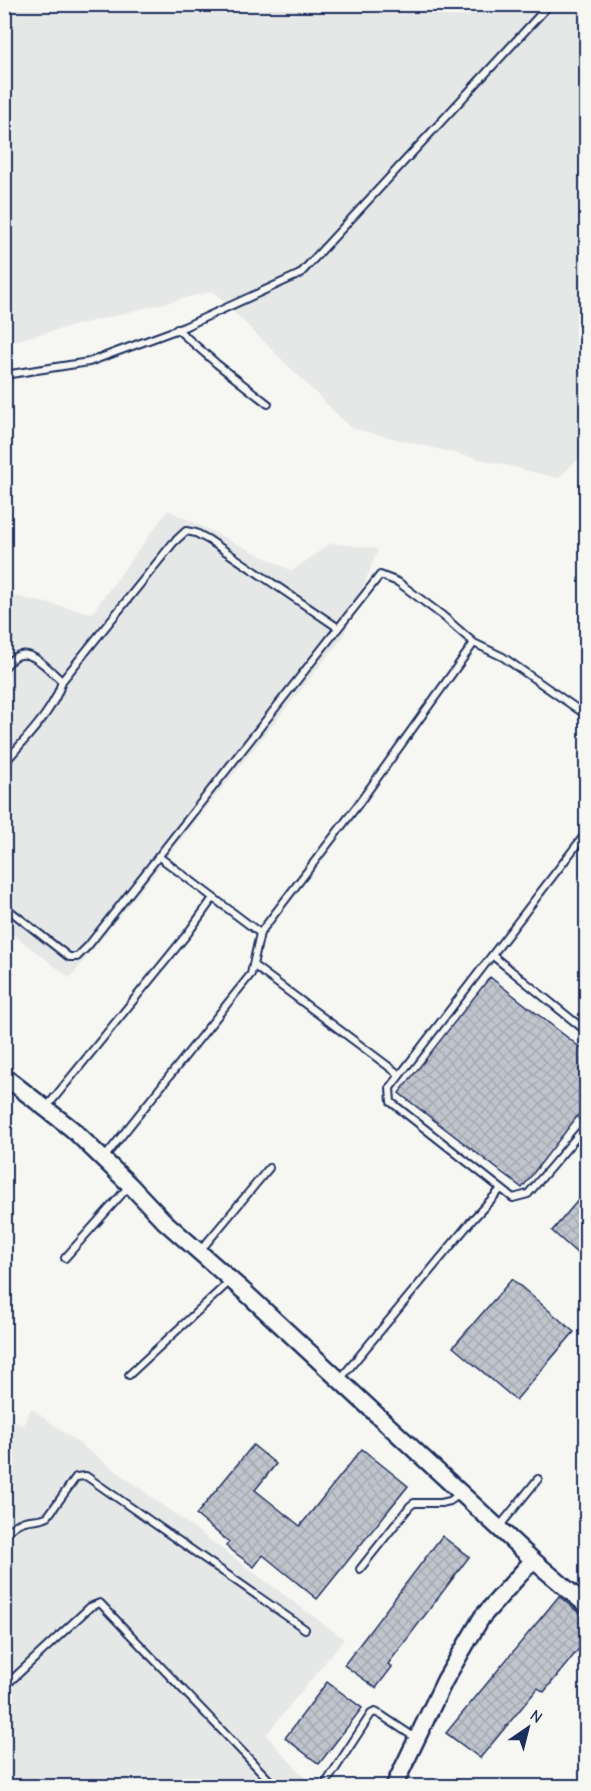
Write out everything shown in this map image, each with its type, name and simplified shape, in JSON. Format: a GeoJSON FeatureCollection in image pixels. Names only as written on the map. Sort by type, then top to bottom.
{"type":"FeatureCollection","features":[{"type":"Feature","properties":{"kind":"street"},"geometry":{"type":"LineString","coordinates":[[4,1076],[72,1129],[164,1221],[231,1280],[532,1560],[586,1605]]}},
{"type":"Feature","properties":{"kind":"street"},"geometry":{"type":"LineString","coordinates":[[394,1786],[445,1680],[482,1617],[532,1560]]}},
{"type":"Feature","properties":{"kind":"lane"},"geometry":{"type":"LineString","coordinates":[[4,375],[89,362],[177,329],[300,274],[550,4]]}},
{"type":"Feature","properties":{"kind":"lane"},"geometry":{"type":"LineString","coordinates":[[177,329],[268,404]]}},
{"type":"Feature","properties":{"kind":"lane"},"geometry":{"type":"LineString","coordinates":[[4,764],[42,717],[59,692],[62,681],[173,543],[186,531],[209,540],[337,627]]}},
{"type":"Feature","properties":{"kind":"lane"},"geometry":{"type":"LineString","coordinates":[[4,906],[69,957],[77,957],[380,575],[398,582],[474,643],[504,657],[586,715]]}},
{"type":"Feature","properties":{"kind":"lane"},"geometry":{"type":"LineString","coordinates":[[103,1159],[251,974],[260,933],[357,806],[474,643]]}},
{"type":"Feature","properties":{"kind":"lane"},"geometry":{"type":"LineString","coordinates":[[4,668],[14,657],[32,656],[62,681]]}},
{"type":"Feature","properties":{"kind":"lane"},"geometry":{"type":"LineString","coordinates":[[586,833],[390,1088],[391,1102],[513,1198],[528,1194],[586,1126]]}},
{"type":"Feature","properties":{"kind":"lane"},"geometry":{"type":"LineString","coordinates":[[158,856],[260,933]]}},
{"type":"Feature","properties":{"kind":"lane"},"geometry":{"type":"LineString","coordinates":[[46,1108],[188,933],[213,898]]}},
{"type":"Feature","properties":{"kind":"lane"},"geometry":{"type":"LineString","coordinates":[[493,956],[586,1031]]}},
{"type":"Feature","properties":{"kind":"lane"},"geometry":{"type":"LineString","coordinates":[[253,965],[400,1075]]}},
{"type":"Feature","properties":{"kind":"lane"},"geometry":{"type":"LineString","coordinates":[[199,1252],[269,1168]]}},
{"type":"Feature","properties":{"kind":"lane"},"geometry":{"type":"LineString","coordinates":[[65,1258],[130,1185]]}},
{"type":"Feature","properties":{"kind":"lane"},"geometry":{"type":"LineString","coordinates":[[339,1380],[473,1219],[501,1189]]}},
{"type":"Feature","properties":{"kind":"lane"},"geometry":{"type":"LineString","coordinates":[[129,1375],[231,1280]]}},
{"type":"Feature","properties":{"kind":"lane"},"geometry":{"type":"LineString","coordinates":[[4,1535],[18,1523],[48,1516],[76,1477],[86,1476],[305,1629]]}},
{"type":"Feature","properties":{"kind":"lane"},"geometry":{"type":"LineString","coordinates":[[498,1528],[538,1479]]}},
{"type":"Feature","properties":{"kind":"lane"},"geometry":{"type":"LineString","coordinates":[[360,1569],[410,1506],[414,1503],[450,1501],[460,1494]]}},
{"type":"Feature","properties":{"kind":"lane"},"geometry":{"type":"LineString","coordinates":[[4,1687],[90,1607],[100,1604],[275,1786]]}},
{"type":"Feature","properties":{"kind":"lane"},"geometry":{"type":"LineString","coordinates":[[324,1786],[371,1714],[375,1712],[381,1715],[417,1739]]}},
{"type":"Feature","properties":{"kind":"shaded area"},"geometry":{"type":"Polygon","coordinates":[[[4,5],[586,5],[586,452],[558,478],[351,428],[213,291],[5,343],[4,5]]]}},
{"type":"Feature","properties":{"kind":"shaded area"},"geometry":{"type":"Polygon","coordinates":[[[168,510],[292,571],[331,543],[378,549],[343,637],[70,978],[5,928],[4,607],[14,596],[92,613],[168,510]]]}},
{"type":"Feature","properties":{"kind":"shaded area"},"geometry":{"type":"Polygon","coordinates":[[[31,1408],[344,1639],[266,1735],[312,1786],[5,1786],[4,1413],[23,1426],[31,1408]]]}},
{"type":"Feature","properties":{"kind":"building"},"geometry":{"type":"Polygon","coordinates":[[[490,977],[586,1052],[586,1105],[522,1188],[399,1093],[490,977]]]}},
{"type":"Feature","properties":{"kind":"building"},"geometry":{"type":"Polygon","coordinates":[[[586,1191],[586,1261],[552,1231],[586,1191]]]}},
{"type":"Feature","properties":{"kind":"building"},"geometry":{"type":"Polygon","coordinates":[[[512,1279],[574,1332],[516,1400],[453,1347],[512,1279]]]}},
{"type":"Feature","properties":{"kind":"building"},"geometry":{"type":"Polygon","coordinates":[[[253,1445],[276,1464],[255,1490],[300,1526],[362,1449],[408,1486],[317,1599],[263,1555],[254,1567],[226,1546],[229,1542],[196,1515],[253,1445]]]}},
{"type":"Feature","properties":{"kind":"building"},"geometry":{"type":"Polygon","coordinates":[[[442,1536],[469,1557],[388,1664],[392,1667],[376,1688],[344,1665],[442,1536]]]}},
{"type":"Feature","properties":{"kind":"building"},"geometry":{"type":"Polygon","coordinates":[[[559,1596],[586,1619],[586,1640],[544,1692],[538,1688],[480,1758],[446,1733],[559,1596]]]}},
{"type":"Feature","properties":{"kind":"building"},"geometry":{"type":"Polygon","coordinates":[[[327,1682],[362,1708],[319,1764],[285,1738],[327,1682]]]}}]}
